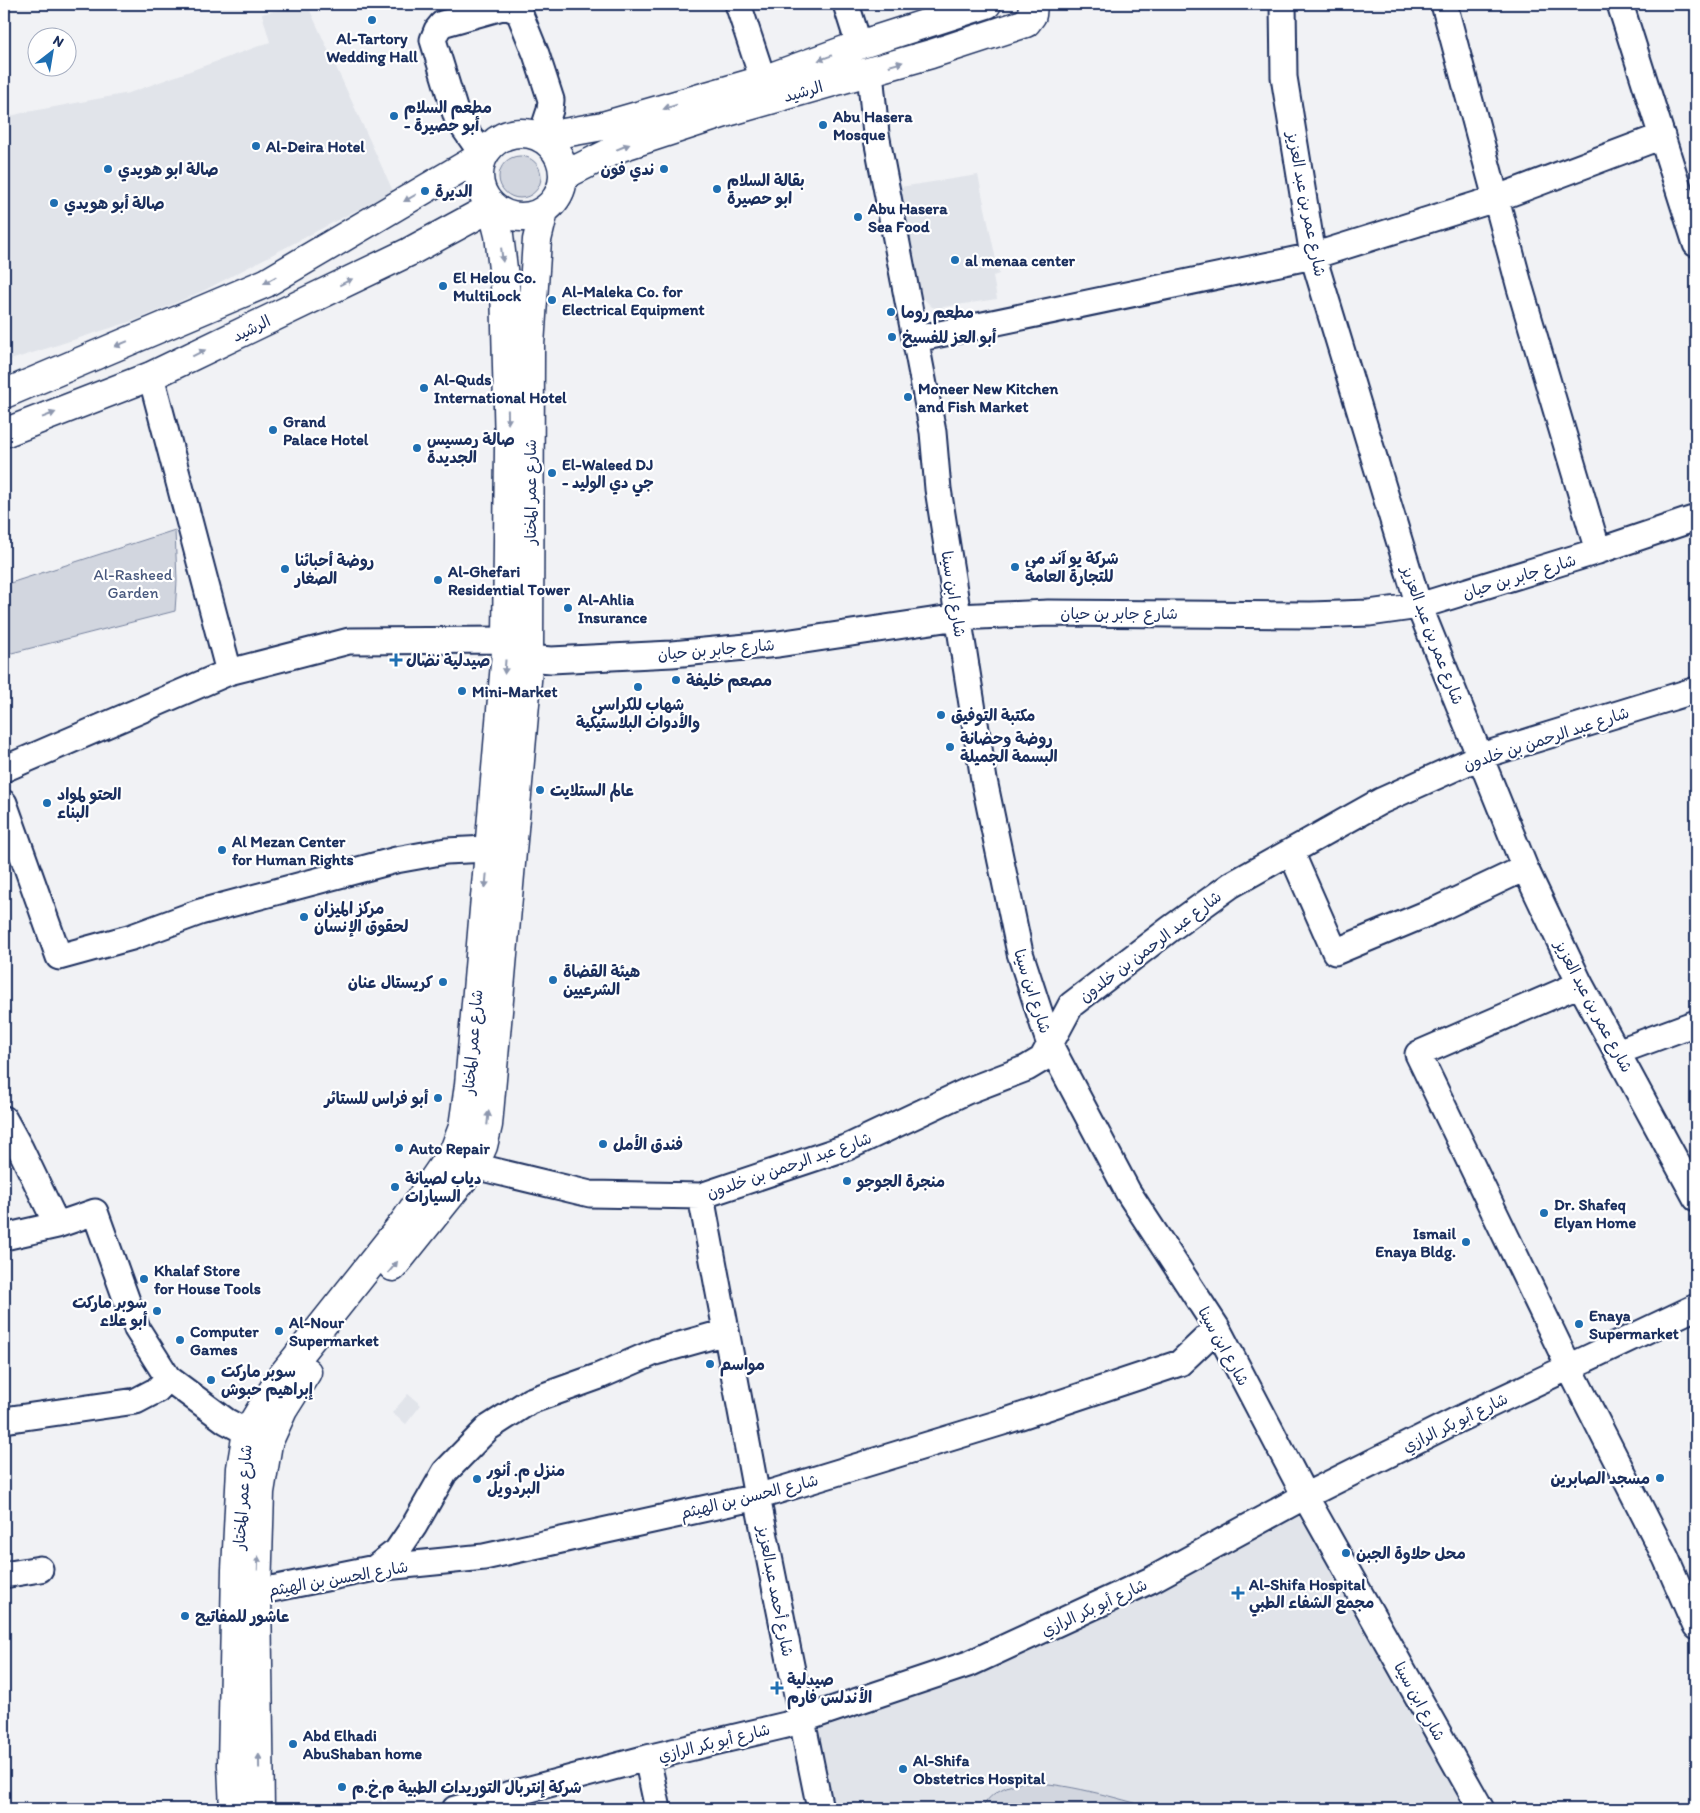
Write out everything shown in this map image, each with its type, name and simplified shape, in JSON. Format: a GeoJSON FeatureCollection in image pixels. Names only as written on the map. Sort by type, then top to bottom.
{"type":"FeatureCollection","features":[{"type":"Feature","properties":{"kind":"main road","name":"الرشيد"},"geometry":{"type":"LineString","coordinates":[[541,137],[603,126],[763,80],[859,45],[987,4]]}},
{"type":"Feature","properties":{"kind":"main road","name":"الرشيد"},"geometry":{"type":"LineString","coordinates":[[564,176],[622,147],[731,111],[931,54],[1026,23],[1032,15],[1033,4]]}},
{"type":"Feature","properties":{"kind":"main road"},"geometry":{"type":"LineString","coordinates":[[517,133],[541,137],[554,149],[561,162],[564,176],[561,190],[554,202],[544,211],[531,217],[518,218],[504,215],[492,207],[483,196],[478,183],[478,169],[483,156],[491,144],[503,136],[517,133]]}},
{"type":"Feature","properties":{"kind":"main road"},"geometry":{"type":"LineString","coordinates":[[4,394],[266,283],[483,156]]}},
{"type":"Feature","properties":{"kind":"main road","name":"الرشيد"},"geometry":{"type":"LineString","coordinates":[[4,433],[150,376],[409,252],[492,207]]}},
{"type":"Feature","properties":{"kind":"main road","name":"شارع عمر المختار"},"geometry":{"type":"LineString","coordinates":[[492,207],[499,235],[505,286],[508,447],[522,649]]}},
{"type":"Feature","properties":{"kind":"main road","name":"شارع عمر المختار"},"geometry":{"type":"LineString","coordinates":[[234,1809],[232,1765],[236,1570],[241,1468],[257,1438],[281,1377],[405,1221],[454,1148],[463,1127],[501,848],[522,649],[530,345],[537,240],[544,211]]}},
{"type":"Feature","properties":{"kind":"main road","name":"شارع عمر المختار"},"geometry":{"type":"LineString","coordinates":[[260,1809],[257,1592],[260,1492],[257,1438],[283,1410],[304,1376],[474,1166],[483,1146],[488,1125],[501,848]]}},
{"type":"Feature","properties":{"kind":"street"},"geometry":{"type":"LineString","coordinates":[[738,4],[763,80]]}},
{"type":"Feature","properties":{"kind":"street"},"geometry":{"type":"LineString","coordinates":[[846,4],[859,45]]}},
{"type":"Feature","properties":{"kind":"street","name":"شارع عمر بن عبد العزيز"},"geometry":{"type":"LineString","coordinates":[[1283,4],[1284,77],[1313,256],[1419,606],[1525,868],[1580,984],[1696,1198]]}},
{"type":"Feature","properties":{"kind":"street"},"geometry":{"type":"LineString","coordinates":[[1444,4],[1520,288],[1598,551]]}},
{"type":"Feature","properties":{"kind":"street"},"geometry":{"type":"LineString","coordinates":[[1620,4],[1696,244]]}},
{"type":"Feature","properties":{"kind":"street"},"geometry":{"type":"LineString","coordinates":[[483,156],[457,118],[433,40],[442,24],[506,6],[519,12],[536,54],[551,100],[550,110],[541,137]]}},
{"type":"Feature","properties":{"kind":"street","name":"شارع ابن سينا"},"geometry":{"type":"LineString","coordinates":[[870,72],[876,134],[933,432],[938,489],[984,780],[1020,953],[1050,1045],[1128,1192],[1216,1328],[1305,1496],[1481,1809]]}},
{"type":"Feature","properties":{"kind":"street"},"geometry":{"type":"LineString","coordinates":[[916,339],[1313,256],[1495,199],[1662,136]]}},
{"type":"Feature","properties":{"kind":"street"},"geometry":{"type":"LineString","coordinates":[[150,376],[229,672]]}},
{"type":"Feature","properties":{"kind":"street","name":"شارع جابر بن حيان"},"geometry":{"type":"LineString","coordinates":[[4,769],[229,672],[349,641],[522,649],[551,660],[672,654],[778,644],[958,617],[1048,613],[1312,615],[1369,613],[1419,606],[1598,551],[1696,518]]}},
{"type":"Feature","properties":{"kind":"street","name":"شارع عبد الرحمن بن خلدون"},"geometry":{"type":"LineString","coordinates":[[474,1166],[590,1194],[701,1196],[848,1147],[967,1092],[1027,1068],[1042,1059],[1070,1005],[1231,885],[1381,802],[1481,756],[1696,690]]}},
{"type":"Feature","properties":{"kind":"street"},"geometry":{"type":"LineString","coordinates":[[4,804],[59,957],[132,937],[200,912],[396,860],[446,851],[501,848]]}},
{"type":"Feature","properties":{"kind":"street"},"geometry":{"type":"LineString","coordinates":[[1291,852],[1335,952],[1438,909],[1525,868]]}},
{"type":"Feature","properties":{"kind":"street"},"geometry":{"type":"LineString","coordinates":[[1580,984],[1418,1054],[1569,1368],[1666,1558],[1696,1627]]}},
{"type":"Feature","properties":{"kind":"street"},"geometry":{"type":"LineString","coordinates":[[1617,1052],[1696,1022]]}},
{"type":"Feature","properties":{"kind":"street"},"geometry":{"type":"LineString","coordinates":[[4,1119],[57,1225]]}},
{"type":"Feature","properties":{"kind":"street","name":"شارع أحمد عبدالعزيز"},"geometry":{"type":"LineString","coordinates":[[701,1196],[757,1498],[820,1809]]}},
{"type":"Feature","properties":{"kind":"street"},"geometry":{"type":"LineString","coordinates":[[4,1237],[57,1225],[95,1212],[137,1329],[168,1378],[226,1421],[257,1438]]}},
{"type":"Feature","properties":{"kind":"street","name":"شارع أبو بكر الرازي"},"geometry":{"type":"LineString","coordinates":[[455,1809],[484,1806],[647,1758],[786,1724],[971,1663],[1151,1580],[1305,1496],[1696,1307]]}},
{"type":"Feature","properties":{"kind":"street","name":"شارع الحسن بن الهيثم"},"geometry":{"type":"LineString","coordinates":[[257,1592],[375,1568],[484,1557],[757,1498],[1006,1421],[1180,1363],[1216,1328]]}},
{"type":"Feature","properties":{"kind":"street"},"geometry":{"type":"LineString","coordinates":[[375,1568],[397,1551],[414,1526],[445,1472],[488,1428],[530,1400],[598,1377],[655,1352],[726,1332]]}},
{"type":"Feature","properties":{"kind":"street"},"geometry":{"type":"LineString","coordinates":[[4,1420],[136,1401],[156,1390],[168,1378]]}},
{"type":"Feature","properties":{"kind":"street"},"geometry":{"type":"LineString","coordinates":[[4,1575],[40,1569]]}},
{"type":"Feature","properties":{"kind":"street"},"geometry":{"type":"LineString","coordinates":[[647,1758],[658,1809]]}},
{"type":"Feature","properties":{"kind":"shaded area"},"geometry":{"type":"Polygon","coordinates":[[[300,4],[307,4],[393,191],[205,290],[139,319],[4,362],[4,118],[129,93],[270,42],[262,14],[300,4]]]}},
{"type":"Feature","properties":{"kind":"shaded area","name":"al menaa center"},"geometry":{"type":"Polygon","coordinates":[[[978,175],[999,274],[993,276],[997,299],[937,308],[932,307],[922,297],[900,187],[978,175]]]}},
{"type":"Feature","properties":{"kind":"shaded area"},"geometry":{"type":"Polygon","coordinates":[[[408,1394],[421,1405],[406,1424],[392,1413],[408,1394]]]}},
{"type":"Feature","properties":{"kind":"shaded area","name":"Al-Shifa Hospital مجمع الشفاء الطبي"},"geometry":{"type":"Polygon","coordinates":[[[1289,1511],[1307,1516],[1472,1809],[828,1809],[813,1724],[1289,1511]]]}},
{"type":"Feature","properties":{"kind":"green space"},"geometry":{"type":"Polygon","coordinates":[[[520,156],[535,162],[541,177],[535,192],[520,198],[505,192],[499,177],[505,162],[520,156]]]}},
{"type":"Feature","properties":{"kind":"green space","name":"Al-Rasheed Garden"},"geometry":{"type":"Polygon","coordinates":[[[175,530],[177,581],[175,611],[4,655],[4,585],[175,530]]]}},
{"type":"Feature","properties":{"kind":"green space"},"geometry":{"type":"Polygon","coordinates":[[[1022,1782],[1073,1788],[1107,1795],[1156,1809],[982,1809],[993,1794],[1022,1782]]]}},
{"type":"Feature","properties":{"kind":"place","name":"Al-Tartory Wedding Hall"},"geometry":{"type":"Point","coordinates":[372,20]}},
{"type":"Feature","properties":{"kind":"place","name":"مطعم السلام - أبو حصيرة"},"geometry":{"type":"Point","coordinates":[394,116]}},
{"type":"Feature","properties":{"kind":"place","name":"Abu Hasera Mosque"},"geometry":{"type":"Point","coordinates":[823,125]}},
{"type":"Feature","properties":{"kind":"place","name":"Al-Deira Hotel"},"geometry":{"type":"Point","coordinates":[256,146]}},
{"type":"Feature","properties":{"kind":"place","name":"صالة ابو هويدي"},"geometry":{"type":"Point","coordinates":[108,169]}},
{"type":"Feature","properties":{"kind":"place","name":"ندي فون"},"geometry":{"type":"Point","coordinates":[664,169]}},
{"type":"Feature","properties":{"kind":"place","name":"بقالة السلام ابو حصيرة"},"geometry":{"type":"Point","coordinates":[717,189]}},
{"type":"Feature","properties":{"kind":"place","name":"الديرة"},"geometry":{"type":"Point","coordinates":[425,191]}},
{"type":"Feature","properties":{"kind":"place","name":"صالة أبو هويدي"},"geometry":{"type":"Point","coordinates":[54,203]}},
{"type":"Feature","properties":{"kind":"place","name":"Abu Hasera Sea Food"},"geometry":{"type":"Point","coordinates":[858,217]}},
{"type":"Feature","properties":{"kind":"place","name":"al menaa center"},"geometry":{"type":"Point","coordinates":[955,260]}},
{"type":"Feature","properties":{"kind":"place","name":"El Helou Co. MultiLock"},"geometry":{"type":"Point","coordinates":[443,286]}},
{"type":"Feature","properties":{"kind":"place","name":"Al-Maleka Co. for Electrical Equipment"},"geometry":{"type":"Point","coordinates":[552,300]}},
{"type":"Feature","properties":{"kind":"place","name":"مطعم روما"},"geometry":{"type":"Point","coordinates":[891,312]}},
{"type":"Feature","properties":{"kind":"place","name":"أبو العز للفسيخ"},"geometry":{"type":"Point","coordinates":[892,337]}},
{"type":"Feature","properties":{"kind":"place","name":"Al-Quds International Hotel"},"geometry":{"type":"Point","coordinates":[424,388]}},
{"type":"Feature","properties":{"kind":"place","name":"Moneer New Kitchen and Fish Market"},"geometry":{"type":"Point","coordinates":[908,397]}},
{"type":"Feature","properties":{"kind":"place","name":"Grand Palace Hotel"},"geometry":{"type":"Point","coordinates":[273,430]}},
{"type":"Feature","properties":{"kind":"place","name":"صالة رمسيس الجديدة"},"geometry":{"type":"Point","coordinates":[417,448]}},
{"type":"Feature","properties":{"kind":"place","name":"El-Waleed DJ - جي دي الوليد"},"geometry":{"type":"Point","coordinates":[552,473]}},
{"type":"Feature","properties":{"kind":"place","name":"شركة يو آند مي للتجارة العامة"},"geometry":{"type":"Point","coordinates":[1015,567]}},
{"type":"Feature","properties":{"kind":"place","name":"روضة أحبائنا الصغار"},"geometry":{"type":"Point","coordinates":[285,569]}},
{"type":"Feature","properties":{"kind":"place","name":"Al-Ghefari Residential Tower"},"geometry":{"type":"Point","coordinates":[438,580]}},
{"type":"Feature","properties":{"kind":"place","name":"Al-Ahlia Insurance"},"geometry":{"type":"Point","coordinates":[568,608]}},
{"type":"Feature","properties":{"kind":"place","name":"صيدلية نضال"},"geometry":{"type":"Point","coordinates":[396,660]}},
{"type":"Feature","properties":{"kind":"place","name":"مصعم خليفة"},"geometry":{"type":"Point","coordinates":[676,680]}},
{"type":"Feature","properties":{"kind":"place","name":"شهاب للكراسي والأدوات البلاستيكية"},"geometry":{"type":"Point","coordinates":[638,687]}},
{"type":"Feature","properties":{"kind":"place","name":"Mini-Market"},"geometry":{"type":"Point","coordinates":[462,691]}},
{"type":"Feature","properties":{"kind":"place","name":"مكتبة التوفيق"},"geometry":{"type":"Point","coordinates":[941,715]}},
{"type":"Feature","properties":{"kind":"place","name":"روضة وحضانة البسمة الجميلة"},"geometry":{"type":"Point","coordinates":[950,747]}},
{"type":"Feature","properties":{"kind":"place","name":"عالم الستلايت"},"geometry":{"type":"Point","coordinates":[540,790]}},
{"type":"Feature","properties":{"kind":"place","name":"الحتو لمواد البناء"},"geometry":{"type":"Point","coordinates":[47,803]}},
{"type":"Feature","properties":{"kind":"place","name":"Al Mezan Center for Human Rights"},"geometry":{"type":"Point","coordinates":[222,850]}},
{"type":"Feature","properties":{"kind":"place","name":"مركز الميزان لحقوق الإنسان"},"geometry":{"type":"Point","coordinates":[304,917]}},
{"type":"Feature","properties":{"kind":"place","name":"هيئة القضاة الشرعيين"},"geometry":{"type":"Point","coordinates":[553,980]}},
{"type":"Feature","properties":{"kind":"place","name":"كريستال عنان"},"geometry":{"type":"Point","coordinates":[443,982]}},
{"type":"Feature","properties":{"kind":"place","name":"أبو فراس للستائر"},"geometry":{"type":"Point","coordinates":[438,1098]}},
{"type":"Feature","properties":{"kind":"place","name":"فندق الأمل"},"geometry":{"type":"Point","coordinates":[603,1144]}},
{"type":"Feature","properties":{"kind":"place","name":"Auto Repair"},"geometry":{"type":"Point","coordinates":[399,1148]}},
{"type":"Feature","properties":{"kind":"place","name":"منجرة الجوجو"},"geometry":{"type":"Point","coordinates":[847,1181]}},
{"type":"Feature","properties":{"kind":"place","name":"دياب لصيانة السيارات"},"geometry":{"type":"Point","coordinates":[395,1187]}},
{"type":"Feature","properties":{"kind":"place","name":"Dr. Shafeq Elyan Home"},"geometry":{"type":"Point","coordinates":[1544,1213]}},
{"type":"Feature","properties":{"kind":"place","name":"Ismail Enaya Bldg."},"geometry":{"type":"Point","coordinates":[1466,1242]}},
{"type":"Feature","properties":{"kind":"place","name":"Khalaf Store for House Tools"},"geometry":{"type":"Point","coordinates":[144,1279]}},
{"type":"Feature","properties":{"kind":"place","name":"سوبر ماركت أبو علاء"},"geometry":{"type":"Point","coordinates":[157,1311]}},
{"type":"Feature","properties":{"kind":"place","name":"Enaya Supermarket"},"geometry":{"type":"Point","coordinates":[1579,1324]}},
{"type":"Feature","properties":{"kind":"place","name":"Al-Nour Supermarket"},"geometry":{"type":"Point","coordinates":[279,1331]}},
{"type":"Feature","properties":{"kind":"place","name":"Computer Games"},"geometry":{"type":"Point","coordinates":[180,1340]}},
{"type":"Feature","properties":{"kind":"place","name":"مواسم"},"geometry":{"type":"Point","coordinates":[710,1364]}},
{"type":"Feature","properties":{"kind":"place","name":"سوبر ماركت إبراهيم حبوش"},"geometry":{"type":"Point","coordinates":[211,1380]}},
{"type":"Feature","properties":{"kind":"place","name":"مسجد الصابرين"},"geometry":{"type":"Point","coordinates":[1660,1478]}},
{"type":"Feature","properties":{"kind":"place","name":"منزل م. أنور البردويل"},"geometry":{"type":"Point","coordinates":[477,1479]}},
{"type":"Feature","properties":{"kind":"place","name":"محل حلاوة الجبن"},"geometry":{"type":"Point","coordinates":[1346,1553]}},
{"type":"Feature","properties":{"kind":"place","name":"Al-Shifa Hospital مجمع الشفاء الطبي"},"geometry":{"type":"Point","coordinates":[1238,1593]}},
{"type":"Feature","properties":{"kind":"place","name":"عاشور للمفاتيح"},"geometry":{"type":"Point","coordinates":[185,1616]}},
{"type":"Feature","properties":{"kind":"place","name":"صيدلية الأندلس فارم"},"geometry":{"type":"Point","coordinates":[777,1688]}},
{"type":"Feature","properties":{"kind":"place","name":"Abd Elhadi AbuShaban home"},"geometry":{"type":"Point","coordinates":[293,1744]}},
{"type":"Feature","properties":{"kind":"place","name":"Al-Shifa Obstetrics Hospital"},"geometry":{"type":"Point","coordinates":[903,1769]}},
{"type":"Feature","properties":{"kind":"place","name":"شركة إنتربال التوريدات الطبية م.خ.م"},"geometry":{"type":"Point","coordinates":[342,1787]}}]}
